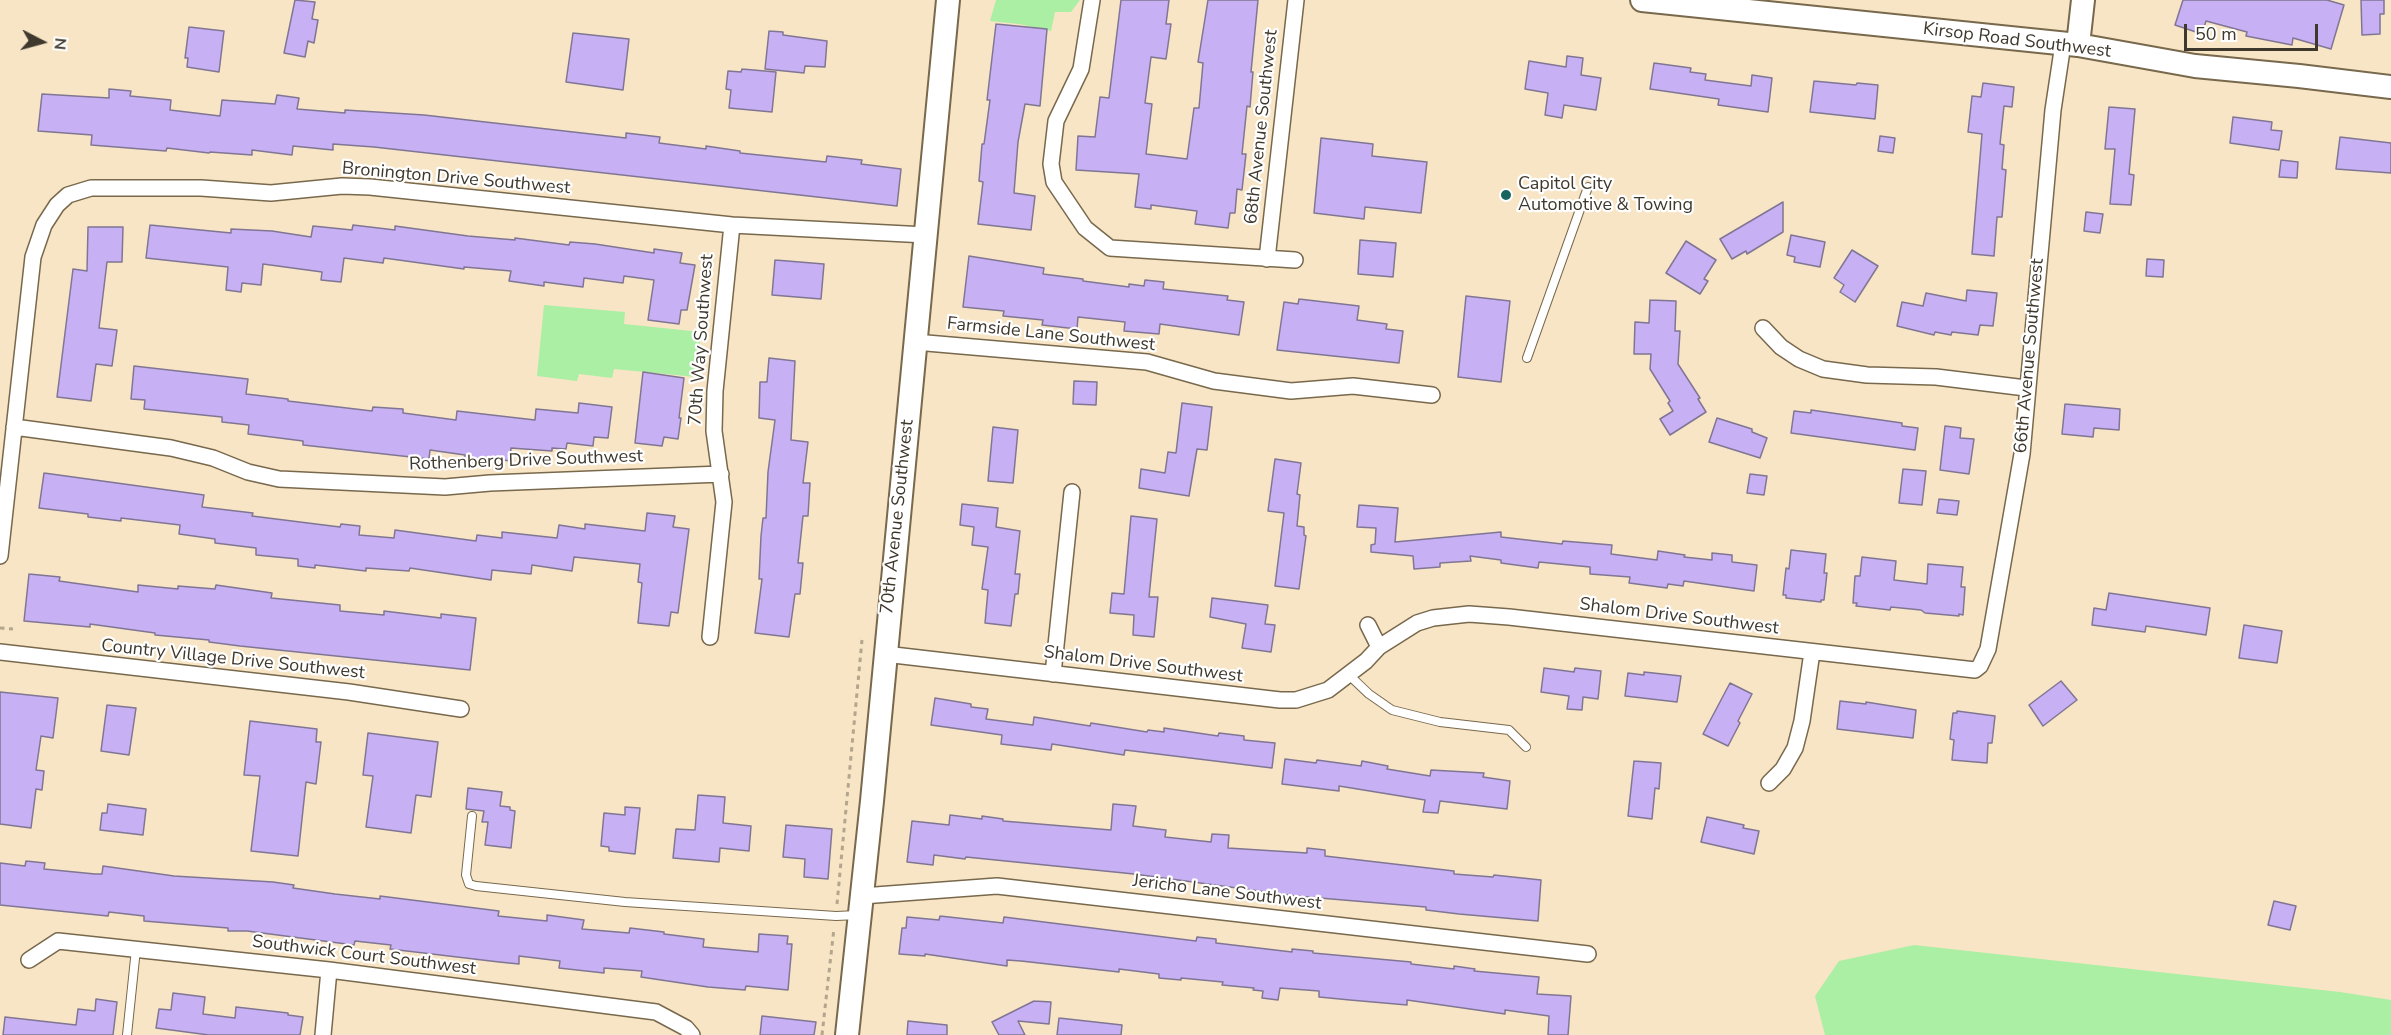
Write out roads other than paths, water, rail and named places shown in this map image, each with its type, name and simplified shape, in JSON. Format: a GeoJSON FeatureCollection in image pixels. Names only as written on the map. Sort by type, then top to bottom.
{"type":"FeatureCollection","features":[{"type":"Feature","properties":{"kind":"street","name":"70th Avenue Southwest"},"geometry":{"type":"LineString","coordinates":[[848,1035],[948,0]]}},
{"type":"Feature","properties":{"kind":"street"},"geometry":{"type":"LineString","coordinates":[[1092,0],[1081,69],[1056,121],[1050,164],[1054,182],[1085,228],[1110,248],[1295,260]]}},
{"type":"Feature","properties":{"kind":"street","name":"68th Avenue Southwest"},"geometry":{"type":"LineString","coordinates":[[1267,258],[1296,0]]}},
{"type":"Feature","properties":{"kind":"street","name":"Kirsop Road Southwest"},"geometry":{"type":"LineString","coordinates":[[1642,0],[2070,45],[2195,66],[2391,87]]}},
{"type":"Feature","properties":{"kind":"street","name":"66th Avenue Southwest"},"geometry":{"type":"LineString","coordinates":[[1980,666],[1988,649],[2022,454],[2026,388],[2055,92],[2083,0]]}},
{"type":"Feature","properties":{"kind":"street","name":"Bronington Drive Southwest"},"geometry":{"type":"LineString","coordinates":[[0,556],[33,257],[44,225],[57,204],[68,195],[91,188],[201,188],[272,193],[342,186],[370,187],[732,225],[927,235]]}},
{"type":"Feature","properties":{"kind":"street","name":"70th Way Southwest"},"geometry":{"type":"LineString","coordinates":[[710,637],[719,569],[724,502],[714,431],[715,391],[732,225]]}},
{"type":"Feature","properties":{"kind":"street"},"geometry":{"type":"LineString","coordinates":[[1763,328],[1781,347],[1799,359],[1823,369],[1867,375],[1936,377],[2026,388]]}},
{"type":"Feature","properties":{"kind":"street","name":"Farmside Lane Southwest"},"geometry":{"type":"LineString","coordinates":[[915,342],[1147,362],[1214,381],[1291,391],[1353,386],[1432,395]]}},
{"type":"Feature","properties":{"kind":"street","name":"Rothenberg Drive Southwest"},"geometry":{"type":"LineString","coordinates":[[14,427],[171,448],[213,458],[248,472],[279,479],[445,487],[721,474]]}},
{"type":"Feature","properties":{"kind":"street"},"geometry":{"type":"LineString","coordinates":[[1053,674],[1072,492]]}},
{"type":"Feature","properties":{"kind":"street","name":"Shalom Drive Southwest"},"geometry":{"type":"LineString","coordinates":[[885,654],[1288,700],[1313,697],[1328,690],[1349,675],[1379,646],[1417,623],[1441,616],[1468,614],[1965,670],[1975,670],[1980,666]]}},
{"type":"Feature","properties":{"kind":"street"},"geometry":{"type":"LineString","coordinates":[[1368,625],[1379,646]]}},
{"type":"Feature","properties":{"kind":"street","name":"Country Village Drive Southwest"},"geometry":{"type":"LineString","coordinates":[[0,652],[349,692],[461,709]]}},
{"type":"Feature","properties":{"kind":"street"},"geometry":{"type":"LineString","coordinates":[[1769,783],[1783,769],[1795,748],[1802,722],[1812,652]]}},
{"type":"Feature","properties":{"kind":"street","name":"Jericho Lane Southwest"},"geometry":{"type":"LineString","coordinates":[[861,906],[997,886],[1588,954]]}},
{"type":"Feature","properties":{"kind":"street","name":"Southwick Court Southwest"},"geometry":{"type":"LineString","coordinates":[[29,960],[58,941],[330,970],[656,1012],[686,1028],[692,1035]]}},
{"type":"Feature","properties":{"kind":"street"},"geometry":{"type":"LineString","coordinates":[[322,1035],[330,970]]}},
{"type":"Feature","properties":{"kind":"lane"},"geometry":{"type":"LineString","coordinates":[[1527,358],[1588,187]]}},
{"type":"Feature","properties":{"kind":"lane"},"geometry":{"type":"LineString","coordinates":[[1349,675],[1369,694],[1392,710],[1440,722],[1509,730],[1526,747]]}},
{"type":"Feature","properties":{"kind":"lane"},"geometry":{"type":"LineString","coordinates":[[472,816],[465,875],[469,884],[477,886],[625,902],[836,916],[861,906]]}},
{"type":"Feature","properties":{"kind":"lane"},"geometry":{"type":"LineString","coordinates":[[126,1035],[135,949]]}},
{"type":"Feature","properties":{"kind":"place","name":"Capitol City Automotive & Towing"},"geometry":{"type":"Point","coordinates":[1506,195]}}]}
